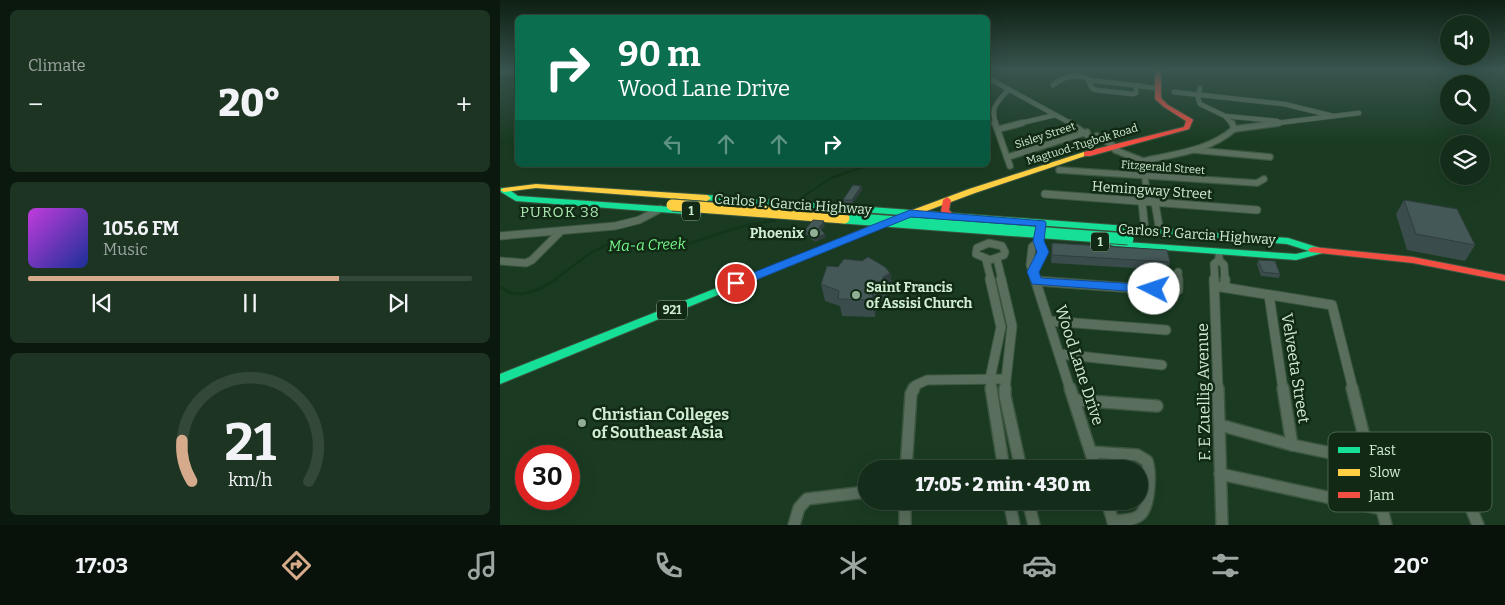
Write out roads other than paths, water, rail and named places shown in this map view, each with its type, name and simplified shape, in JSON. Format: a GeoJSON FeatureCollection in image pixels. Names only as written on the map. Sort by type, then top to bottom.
{"type":"FeatureCollection","features":[{"type":"Feature","properties":{"kind":"main road","name":"Magtuod-Tugbok Road"},"geometry":{"type":"LineString","coordinates":[[880,226],[947,200],[1115,148],[1173,133],[1189,126],[1191,122],[1188,118],[1164,107],[1156,97],[1156,94]]}},
{"type":"Feature","properties":{"kind":"main road","name":"Carlos P. Garcia Highway"},"geometry":{"type":"LineString","coordinates":[[506,191],[536,186],[1145,230],[1288,241],[1320,251]]}},
{"type":"Feature","properties":{"kind":"main road","name":"Carlos P. Garcia Highway"},"geometry":{"type":"LineString","coordinates":[[506,191],[530,190],[677,206],[1128,237],[1290,246],[1307,250],[1413,260],[1505,278]]}},
{"type":"Feature","properties":{"kind":"main road","name":"Carlos P. Garcia Highway"},"geometry":{"type":"LineString","coordinates":[[506,191],[516,198],[660,209],[677,206],[727,214],[961,232],[995,239],[1105,242],[1219,256],[1296,257],[1320,251]]}},
{"type":"Feature","properties":{"kind":"main road"},"geometry":{"type":"LineString","coordinates":[[677,206],[697,198]]}},
{"type":"Feature","properties":{"kind":"main road"},"geometry":{"type":"LineString","coordinates":[[947,200],[945,211],[951,216]]}},
{"type":"Feature","properties":{"kind":"main road"},"geometry":{"type":"LineString","coordinates":[[727,214],[740,201]]}},
{"type":"Feature","properties":{"kind":"main road"},"geometry":{"type":"LineString","coordinates":[[769,217],[780,204]]}},
{"type":"Feature","properties":{"kind":"main road"},"geometry":{"type":"LineString","coordinates":[[808,220],[818,207]]}},
{"type":"Feature","properties":{"kind":"main road"},"geometry":{"type":"LineString","coordinates":[[846,223],[854,210]]}},
{"type":"Feature","properties":{"kind":"main road"},"geometry":{"type":"LineString","coordinates":[[932,230],[938,216]]}},
{"type":"Feature","properties":{"kind":"main road"},"geometry":{"type":"LineString","coordinates":[[961,232],[966,218]]}},
{"type":"Feature","properties":{"kind":"main road"},"geometry":{"type":"LineString","coordinates":[[995,239],[1000,220]]}},
{"type":"Feature","properties":{"kind":"main road"},"geometry":{"type":"LineString","coordinates":[[1039,239],[1041,223]]}},
{"type":"Feature","properties":{"kind":"main road","name":"921"},"geometry":{"type":"LineString","coordinates":[[500,379],[880,226]]}},
{"type":"Feature","properties":{"kind":"main road"},"geometry":{"type":"LineString","coordinates":[[1105,228],[1105,242]]}},
{"type":"Feature","properties":{"kind":"street"},"geometry":{"type":"LineString","coordinates":[[1005,94],[992,111],[1010,166]]}},
{"type":"Feature","properties":{"kind":"street"},"geometry":{"type":"LineString","coordinates":[[1015,94],[1099,139],[1124,155],[1130,155],[1143,161],[1192,150],[1221,140],[1234,129],[1359,113]]}},
{"type":"Feature","properties":{"kind":"street"},"geometry":{"type":"LineString","coordinates":[[1186,94],[1284,104],[1333,116]]}},
{"type":"Feature","properties":{"kind":"street"},"geometry":{"type":"LineString","coordinates":[[1198,95],[1200,104],[1225,116],[1233,122],[1234,129]]}},
{"type":"Feature","properties":{"kind":"street"},"geometry":{"type":"LineString","coordinates":[[999,129],[1055,115]]}},
{"type":"Feature","properties":{"kind":"street"},"geometry":{"type":"LineString","coordinates":[[1225,116],[1292,122]]}},
{"type":"Feature","properties":{"kind":"street","name":"Sisley Street"},"geometry":{"type":"LineString","coordinates":[[1008,157],[1084,131]]}},
{"type":"Feature","properties":{"kind":"street"},"geometry":{"type":"LineString","coordinates":[[1192,150],[1270,157]]}},
{"type":"Feature","properties":{"kind":"street"},"geometry":{"type":"LineString","coordinates":[[1143,161],[1145,176],[1145,230]]}},
{"type":"Feature","properties":{"kind":"street","name":"Fitzgerald Street"},"geometry":{"type":"LineString","coordinates":[[1059,170],[1257,183],[1264,179]]}},
{"type":"Feature","properties":{"kind":"street","name":"Hemingway Street"},"geometry":{"type":"LineString","coordinates":[[1045,194],[1144,203],[1155,206],[1257,210]]}},
{"type":"Feature","properties":{"kind":"street"},"geometry":{"type":"LineString","coordinates":[[1144,203],[1155,206],[1160,232]]}},
{"type":"Feature","properties":{"kind":"street"},"geometry":{"type":"LineString","coordinates":[[500,236],[625,224],[646,217],[660,209]]}},
{"type":"Feature","properties":{"kind":"street"},"geometry":{"type":"LineString","coordinates":[[500,261],[526,263],[532,260],[561,231]]}},
{"type":"Feature","properties":{"kind":"street"},"geometry":{"type":"LineString","coordinates":[[995,239],[1005,252],[997,259],[986,260],[978,256],[976,251],[984,244],[995,239]]}},
{"type":"Feature","properties":{"kind":"street"},"geometry":{"type":"LineString","coordinates":[[1039,239],[1043,252],[1035,276],[1174,291],[1180,287],[1178,272]]}},
{"type":"Feature","properties":{"kind":"street","name":"Wood Lane Drive"},"geometry":{"type":"LineString","coordinates":[[1039,239],[1030,251],[1029,262],[1093,460]]}},
{"type":"Feature","properties":{"kind":"street","name":"F. E Zuellig Avenue"},"geometry":{"type":"LineString","coordinates":[[1219,256],[1224,265],[1220,286],[1220,474],[1222,525]]}},
{"type":"Feature","properties":{"kind":"street"},"geometry":{"type":"LineString","coordinates":[[997,259],[1012,332],[1005,379],[1005,396],[1019,460]]}},
{"type":"Feature","properties":{"kind":"street"},"geometry":{"type":"LineString","coordinates":[[986,260],[1001,327],[990,379],[1003,460]]}},
{"type":"Feature","properties":{"kind":"street"},"geometry":{"type":"LineString","coordinates":[[990,280],[1002,279]]}},
{"type":"Feature","properties":{"kind":"street"},"geometry":{"type":"LineString","coordinates":[[1220,286],[1332,305],[1363,432]]}},
{"type":"Feature","properties":{"kind":"street","name":"Velveeta Street"},"geometry":{"type":"LineString","coordinates":[[1270,295],[1292,445]]}},
{"type":"Feature","properties":{"kind":"street"},"geometry":{"type":"LineString","coordinates":[[1049,321],[1166,330]]}},
{"type":"Feature","properties":{"kind":"street"},"geometry":{"type":"LineString","coordinates":[[1059,354],[1162,365]]}},
{"type":"Feature","properties":{"kind":"street"},"geometry":{"type":"LineString","coordinates":[[907,460],[912,394],[916,385],[927,380],[1005,379]]}},
{"type":"Feature","properties":{"kind":"street"},"geometry":{"type":"LineString","coordinates":[[1074,400],[1157,406]]}},
{"type":"Feature","properties":{"kind":"street"},"geometry":{"type":"LineString","coordinates":[[1220,425],[1292,445],[1328,452]]}},
{"type":"Feature","properties":{"kind":"street"},"geometry":{"type":"LineString","coordinates":[[1091,452],[1137,455],[1144,458],[1148,464],[1147,498],[1143,511],[1136,518],[1114,523],[1110,510]]}},
{"type":"Feature","properties":{"kind":"street"},"geometry":{"type":"LineString","coordinates":[[1220,474],[1328,497]]}},
{"type":"Feature","properties":{"kind":"street"},"geometry":{"type":"LineString","coordinates":[[794,525],[798,508],[807,500],[858,493]]}},
{"type":"Feature","properties":{"kind":"street"},"geometry":{"type":"LineString","coordinates":[[905,510],[905,525]]}},
{"type":"Feature","properties":{"kind":"street"},"geometry":{"type":"LineString","coordinates":[[1011,510],[1014,525]]}},
{"type":"Feature","properties":{"kind":"street"},"geometry":{"type":"LineString","coordinates":[[1030,510],[1034,525]]}},
{"type":"Feature","properties":{"kind":"street"},"geometry":{"type":"LineString","coordinates":[[1383,512],[1386,525]]}},
{"type":"Feature","properties":{"kind":"street"},"geometry":{"type":"LineString","coordinates":[[1473,512],[1478,525]]}},
{"type":"Feature","properties":{"kind":"waterway","name":"Ma-a Creek"},"geometry":{"type":"LineString","coordinates":[[990,98],[994,94]]}},
{"type":"Feature","properties":{"kind":"waterway","name":"Ma-a Creek"},"geometry":{"type":"LineString","coordinates":[[807,194],[831,178],[863,167]]}},
{"type":"Feature","properties":{"kind":"waterway","name":"Ma-a Creek"},"geometry":{"type":"LineString","coordinates":[[798,201],[809,192]]}},
{"type":"Feature","properties":{"kind":"waterway","name":"Ma-a Creek"},"geometry":{"type":"LineString","coordinates":[[554,280],[592,252],[609,244],[684,245],[747,225],[777,220]]}},
{"type":"Feature","properties":{"kind":"waterway","name":"Ma-a Creek"},"geometry":{"type":"LineString","coordinates":[[500,286],[506,291],[521,294],[536,290],[556,279]]}},
{"type":"Feature","properties":{"kind":"place","name":"Phoenix"},"geometry":{"type":"Point","coordinates":[814,233]}},
{"type":"Feature","properties":{"kind":"place","name":"Saint Francis of Assisi Church"},"geometry":{"type":"Point","coordinates":[856,295]}},
{"type":"Feature","properties":{"kind":"place","name":"Christian Colleges of Southeast Asia"},"geometry":{"type":"Point","coordinates":[582,423]}},
{"type":"Feature","properties":{"kind":"district","name":"PUROK 38"},"geometry":{"type":"Point","coordinates":[560,212]}}]}
